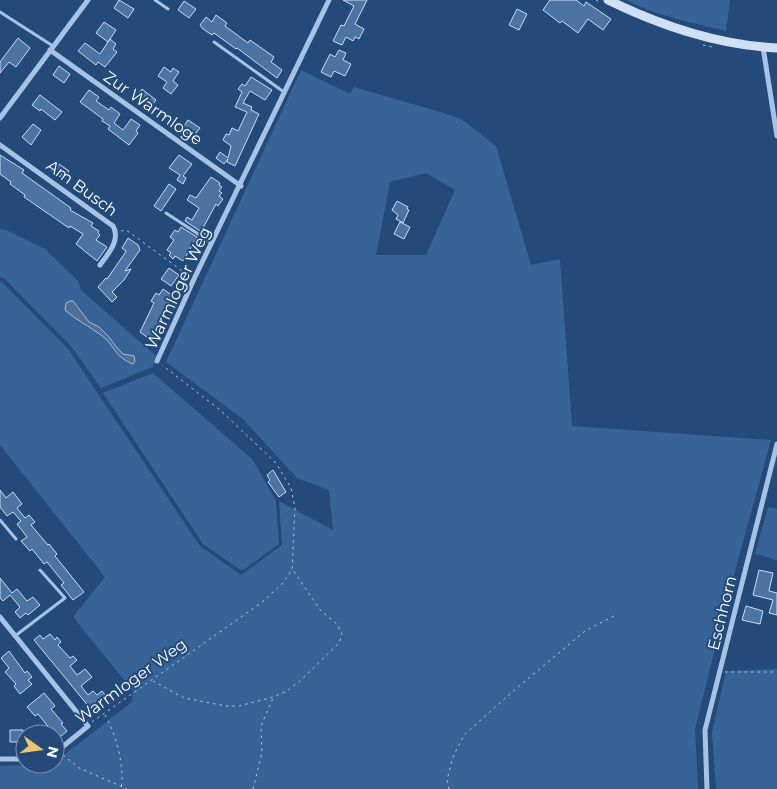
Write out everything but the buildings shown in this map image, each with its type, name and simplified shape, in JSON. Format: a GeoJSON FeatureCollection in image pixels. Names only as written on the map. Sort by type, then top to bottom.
{"type":"FeatureCollection","features":[{"type":"Feature","properties":{"kind":"main road"},"geometry":{"type":"LineString","coordinates":[[608,0],[677,29],[719,40],[777,48]]}},
{"type":"Feature","properties":{"kind":"street"},"geometry":{"type":"LineString","coordinates":[[0,118],[88,0]]}},
{"type":"Feature","properties":{"kind":"street","name":"Warmloger Weg"},"geometry":{"type":"LineString","coordinates":[[157,361],[194,279],[241,186],[329,0]]}},
{"type":"Feature","properties":{"kind":"street"},"geometry":{"type":"LineString","coordinates":[[763,47],[777,136]]}},
{"type":"Feature","properties":{"kind":"street","name":"Zur Warmloge"},"geometry":{"type":"LineString","coordinates":[[52,48],[241,186]]}},
{"type":"Feature","properties":{"kind":"street","name":"Am Busch"},"geometry":{"type":"LineString","coordinates":[[0,145],[114,226],[116,231],[114,245],[100,265]]}},
{"type":"Feature","properties":{"kind":"street","name":"Eschhorn"},"geometry":{"type":"LineString","coordinates":[[707,789],[705,730],[777,444]]}},
{"type":"Feature","properties":{"kind":"street"},"geometry":{"type":"LineString","coordinates":[[0,617],[88,726]]}},
{"type":"Feature","properties":{"kind":"street","name":"Warmloger Weg"},"geometry":{"type":"LineString","coordinates":[[65,745],[88,726]]}},
{"type":"Feature","properties":{"kind":"street"},"geometry":{"type":"LineString","coordinates":[[0,759],[15,759]]}},
{"type":"Feature","properties":{"kind":"lane"},"geometry":{"type":"LineString","coordinates":[[155,0],[168,9]]}},
{"type":"Feature","properties":{"kind":"lane"},"geometry":{"type":"LineString","coordinates":[[0,12],[52,48]]}},
{"type":"Feature","properties":{"kind":"lane"},"geometry":{"type":"LineString","coordinates":[[214,42],[284,92]]}},
{"type":"Feature","properties":{"kind":"lane"},"geometry":{"type":"LineString","coordinates":[[166,213],[212,243]]}},
{"type":"Feature","properties":{"kind":"lane"},"geometry":{"type":"LineString","coordinates":[[0,520],[16,539]]}},
{"type":"Feature","properties":{"kind":"lane"},"geometry":{"type":"LineString","coordinates":[[16,636],[65,598],[40,570]]}},
{"type":"Feature","properties":{"kind":"path"},"geometry":{"type":"LineString","coordinates":[[116,231],[126,230],[194,279]]}},
{"type":"Feature","properties":{"kind":"path","name":"Warmloger Weg"},"geometry":{"type":"LineString","coordinates":[[88,726],[261,603],[281,585],[292,570],[295,508],[291,488],[276,463],[220,410],[157,361]]}},
{"type":"Feature","properties":{"kind":"path"},"geometry":{"type":"LineString","coordinates":[[153,681],[184,698],[226,706],[239,706],[273,697],[287,691],[300,681],[339,642],[342,634],[338,624],[320,611],[292,570]]}},
{"type":"Feature","properties":{"kind":"path"},"geometry":{"type":"LineString","coordinates":[[449,789],[447,780],[452,757],[464,736],[511,693],[585,631],[614,616]]}},
{"type":"Feature","properties":{"kind":"path"},"geometry":{"type":"LineString","coordinates":[[720,672],[777,672]]}},
{"type":"Feature","properties":{"kind":"path"},"geometry":{"type":"LineString","coordinates":[[253,789],[262,753],[261,726],[273,697]]}},
{"type":"Feature","properties":{"kind":"path"},"geometry":{"type":"LineString","coordinates":[[104,714],[112,728],[122,773],[121,788]]}},
{"type":"Feature","properties":{"kind":"path"},"geometry":{"type":"LineString","coordinates":[[65,758],[79,768],[127,789]]}},
{"type":"Feature","properties":{"kind":"shaded area"},"geometry":{"type":"Polygon","coordinates":[[[626,0],[730,0],[726,31],[663,15],[626,0]]]}},
{"type":"Feature","properties":{"kind":"shaded area"},"geometry":{"type":"Polygon","coordinates":[[[301,70],[350,94],[354,87],[457,117],[496,146],[531,265],[560,259],[572,426],[771,440],[729,593],[695,729],[698,789],[0,789],[0,766],[15,765],[15,774],[65,774],[65,754],[132,702],[133,691],[73,617],[105,577],[0,445],[0,281],[68,349],[200,546],[241,575],[282,545],[279,501],[333,530],[329,490],[297,478],[243,419],[166,362],[301,70]],[[426,173],[390,182],[376,255],[426,255],[455,190],[426,173]]]}},
{"type":"Feature","properties":{"kind":"shaded area"},"geometry":{"type":"Polygon","coordinates":[[[0,229],[6,230],[45,249],[78,281],[81,290],[156,356],[153,367],[101,388],[71,346],[4,278],[0,277],[0,229]]]}},
{"type":"Feature","properties":{"kind":"shaded area"},"geometry":{"type":"Polygon","coordinates":[[[73,301],[89,322],[99,327],[109,337],[123,354],[134,356],[135,361],[133,364],[122,358],[101,335],[65,310],[66,303],[73,301]]]}},
{"type":"Feature","properties":{"kind":"shaded area"},"geometry":{"type":"Polygon","coordinates":[[[153,373],[253,460],[276,501],[279,544],[242,571],[203,544],[103,393],[153,373]]]}},
{"type":"Feature","properties":{"kind":"shaded area"},"geometry":{"type":"Polygon","coordinates":[[[768,507],[777,509],[777,560],[755,554],[768,507]]]}},
{"type":"Feature","properties":{"kind":"shaded area"},"geometry":{"type":"Polygon","coordinates":[[[777,669],[777,789],[716,789],[712,732],[726,671],[777,669]]]}}]}
